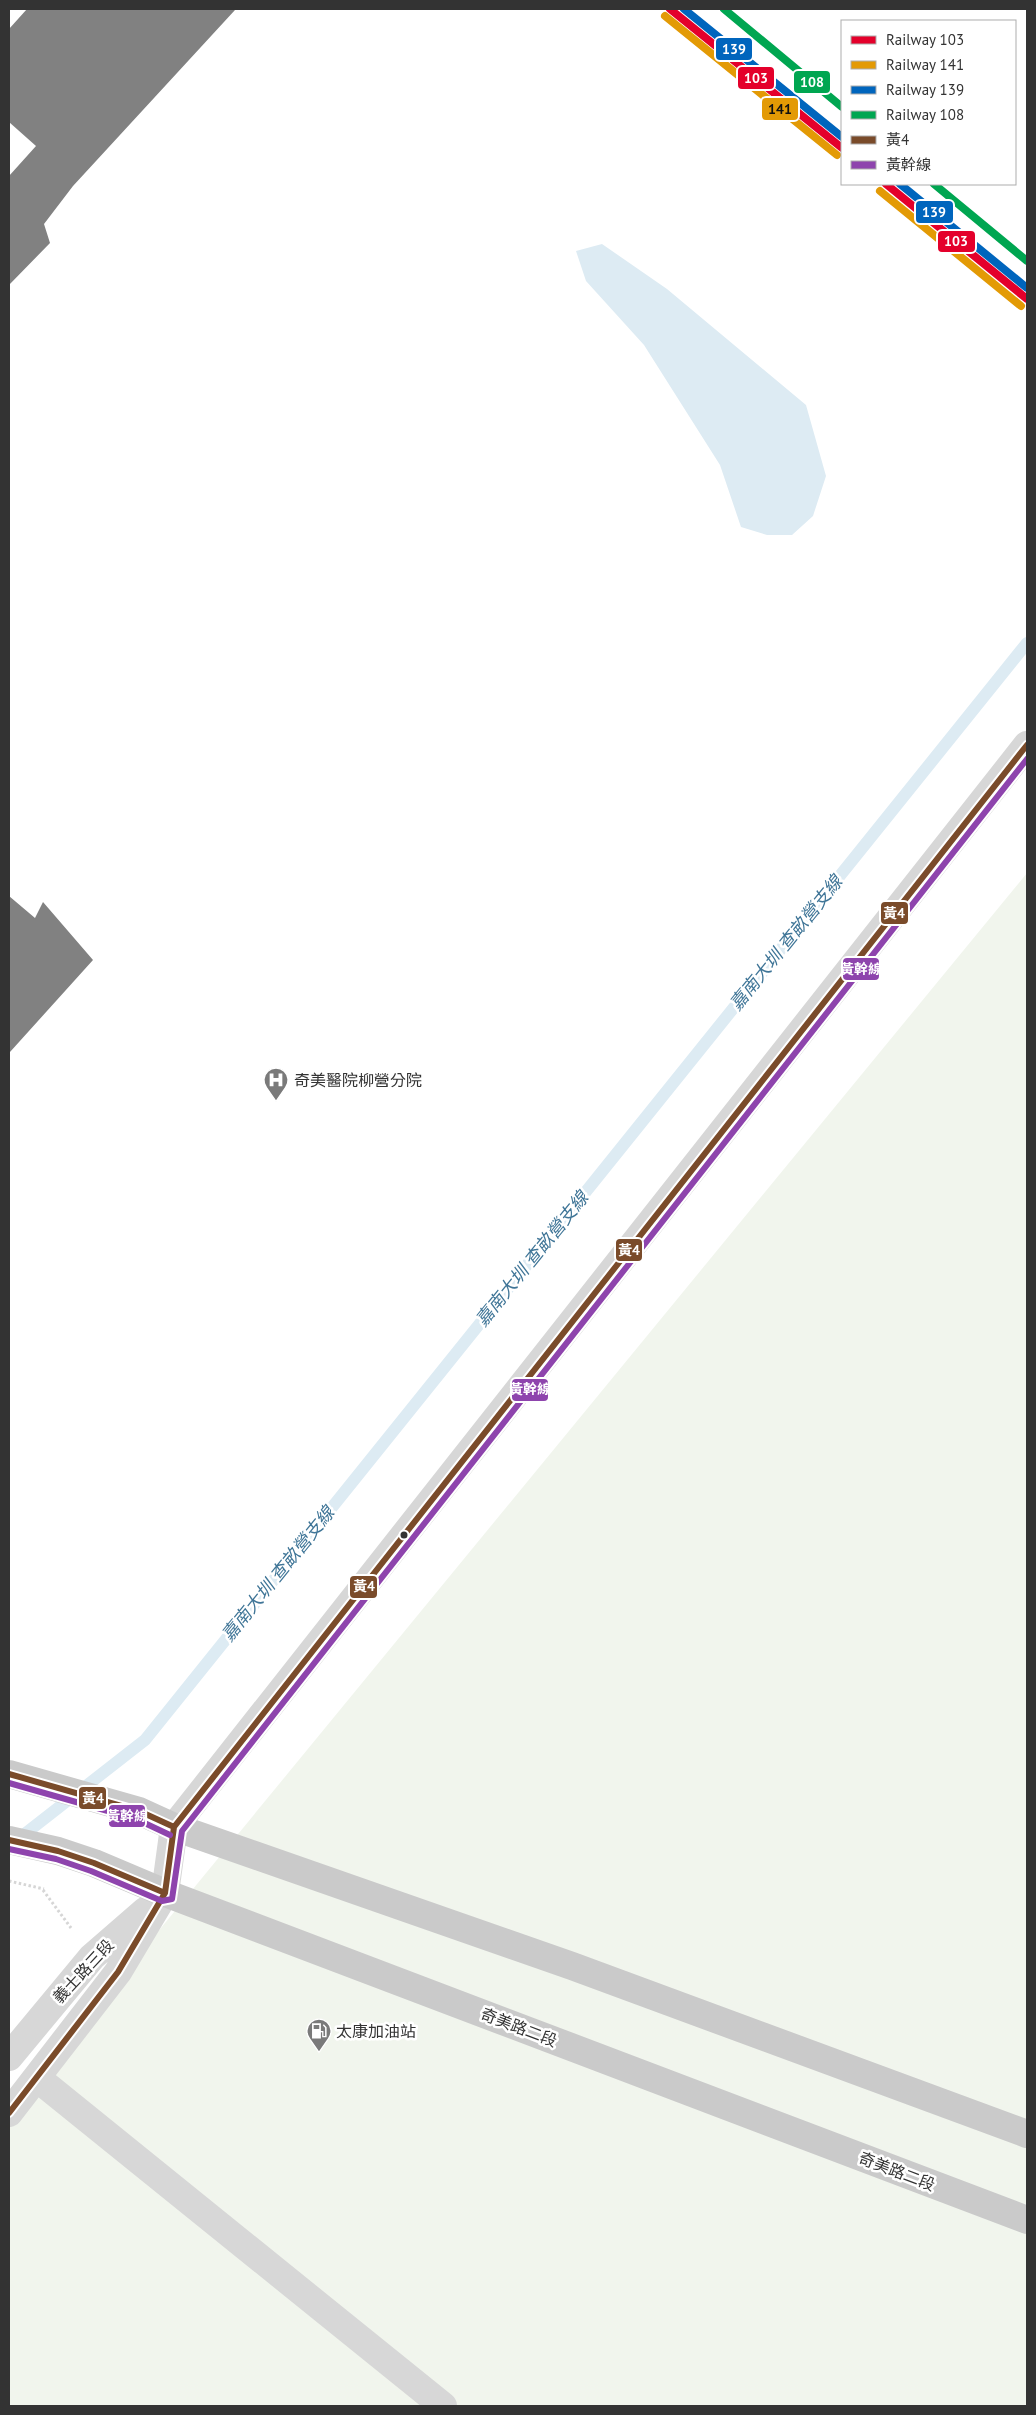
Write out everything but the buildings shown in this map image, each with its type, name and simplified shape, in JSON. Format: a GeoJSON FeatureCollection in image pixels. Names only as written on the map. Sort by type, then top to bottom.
{"type":"FeatureCollection","features":[{"type":"Feature","properties":{"kind":"main road"},"geometry":{"type":"LineString","coordinates":[[9,1774],[139,1811],[174,1827],[572,1966],[1027,2134]]}},
{"type":"Feature","properties":{"kind":"main road","name":"奇美路二段"},"geometry":{"type":"LineString","coordinates":[[9,1840],[58,1851],[94,1863],[166,1893],[1027,2220]]}},
{"type":"Feature","properties":{"kind":"street"},"geometry":{"type":"LineString","coordinates":[[166,1893],[174,1827],[1027,745]]}},
{"type":"Feature","properties":{"kind":"street","name":"義士路三段"},"geometry":{"type":"LineString","coordinates":[[9,2056],[92,1957],[166,1893]]}},
{"type":"Feature","properties":{"kind":"street","name":"義士路三段"},"geometry":{"type":"LineString","coordinates":[[9,2113],[118,1972],[166,1893]]}},
{"type":"Feature","properties":{"kind":"street"},"geometry":{"type":"LineString","coordinates":[[37,2078],[443,2406]]}},
{"type":"Feature","properties":{"kind":"path"},"geometry":{"type":"LineString","coordinates":[[43,1890],[92,1957]]}},
{"type":"Feature","properties":{"kind":"shaded area"},"geometry":{"type":"Polygon","coordinates":[[[602,244],[667,289],[806,405],[826,476],[813,516],[792,535],[767,535],[741,527],[720,465],[644,345],[586,281],[576,251],[602,244]]]}},
{"type":"Feature","properties":{"kind":"shaded area"},"geometry":{"type":"Polygon","coordinates":[[[1027,873],[1027,2406],[9,2406],[9,2113],[1027,873]]]}},
{"type":"Feature","properties":{"kind":"waterway","name":"嘉南大圳 查畝營支線"},"geometry":{"type":"LineString","coordinates":[[17,1840],[145,1740],[1027,643]]}},
{"type":"Feature","properties":{"kind":"rail line","name":"103"},"geometry":{"type":"LineString","coordinates":[[670,9],[841,147]]}},
{"type":"Feature","properties":{"kind":"rail line","name":"139"},"geometry":{"type":"LineString","coordinates":[[684,9],[841,136]]}},
{"type":"Feature","properties":{"kind":"rail line","name":"108"},"geometry":{"type":"LineString","coordinates":[[724,9],[841,106]]}},
{"type":"Feature","properties":{"kind":"rail line","name":"141"},"geometry":{"type":"LineString","coordinates":[[665,16],[837,155]]}},
{"type":"Feature","properties":{"kind":"rail line","name":"103"},"geometry":{"type":"LineString","coordinates":[[887,185],[1027,299]]}},
{"type":"Feature","properties":{"kind":"rail line","name":"139"},"geometry":{"type":"LineString","coordinates":[[901,185],[1027,288]]}},
{"type":"Feature","properties":{"kind":"rail line","name":"108"},"geometry":{"type":"LineString","coordinates":[[935,185],[1027,261]]}},
{"type":"Feature","properties":{"kind":"rail line","name":"141"},"geometry":{"type":"LineString","coordinates":[[880,191],[1021,306]]}},
{"type":"Feature","properties":{"kind":"transit line","name":"黃4"},"geometry":{"type":"LineString","coordinates":[[9,2113],[118,1972],[165,1893],[174,1827],[1027,745]]}},
{"type":"Feature","properties":{"kind":"transit line","name":"黃幹線"},"geometry":{"type":"LineString","coordinates":[[9,1849],[56,1859],[91,1871],[162,1901],[172,1899],[182,1831],[1027,759]]}},
{"type":"Feature","properties":{"kind":"transit line","name":"黃4"},"geometry":{"type":"LineString","coordinates":[[9,1774],[139,1811],[174,1827]]}},
{"type":"Feature","properties":{"kind":"transit line","name":"黃幹線"},"geometry":{"type":"LineString","coordinates":[[9,1783],[136,1819],[170,1835]]}},
{"type":"Feature","properties":{"kind":"transit line","name":"黃4"},"geometry":{"type":"LineString","coordinates":[[9,1840],[58,1851],[94,1863],[165,1893]]}},
{"type":"Feature","properties":{"kind":"place","name":"奇美醫院柳營分院"},"geometry":{"type":"Point","coordinates":[276,1101]}},
{"type":"Feature","properties":{"kind":"place","name":"太康加油站"},"geometry":{"type":"Point","coordinates":[319,2052]}}]}
